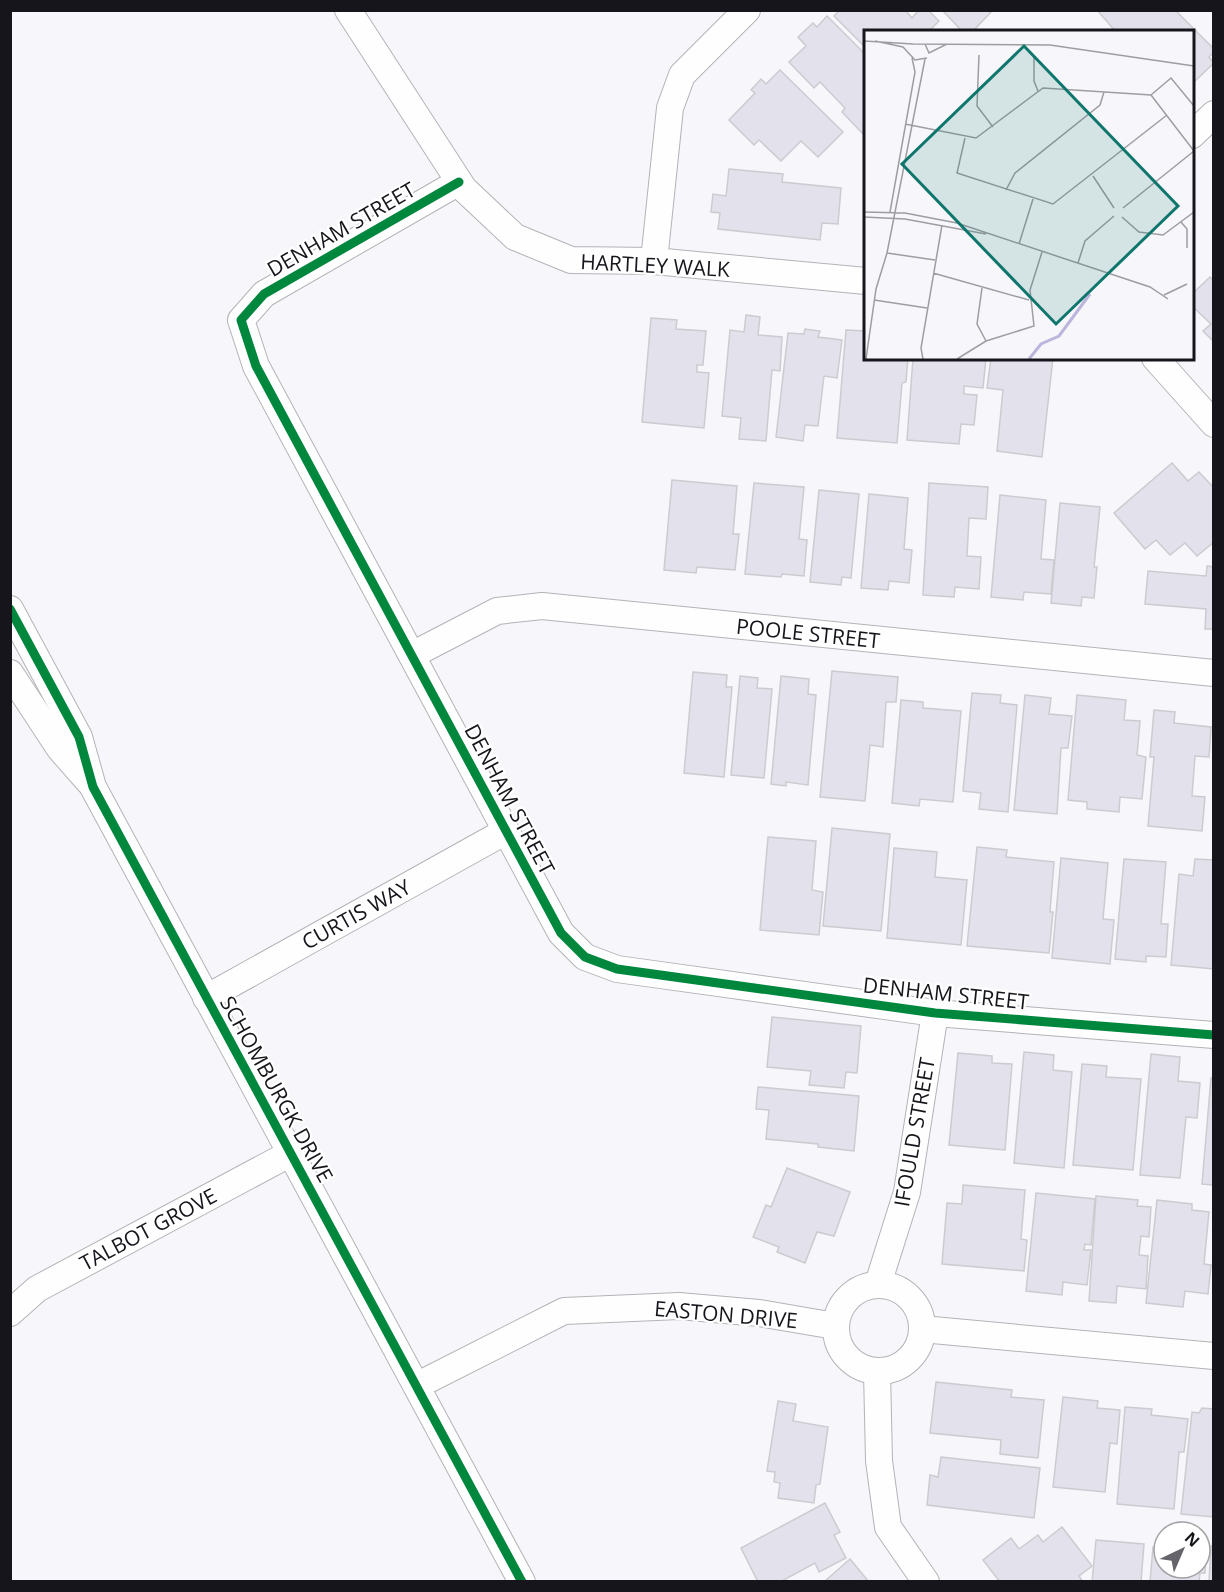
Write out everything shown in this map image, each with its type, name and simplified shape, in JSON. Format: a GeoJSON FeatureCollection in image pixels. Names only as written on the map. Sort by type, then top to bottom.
{"type":"FeatureCollection","features":[{"type":"Feature","properties":{"kind":"street","name":"HARTLEY WALK"},"geometry":{"type":"LineString","coordinates":[[348,10],[464,189],[515,237],[571,260],[654,261],[864,281]]}},
{"type":"Feature","properties":{"kind":"street"},"geometry":{"type":"LineString","coordinates":[[654,261],[670,108],[682,75],[747,10]]}},
{"type":"Feature","properties":{"kind":"street"},"geometry":{"type":"LineString","coordinates":[[1194,133],[1214,114]]}},
{"type":"Feature","properties":{"kind":"street","name":"DENHAM STREET"},"geometry":{"type":"LineString","coordinates":[[459,182],[264,294],[241,320],[256,366],[561,933],[585,957],[617,969],[935,1013],[1214,1035]]}},
{"type":"Feature","properties":{"kind":"street"},"geometry":{"type":"LineString","coordinates":[[1157,360],[1214,424]]}},
{"type":"Feature","properties":{"kind":"street","name":"POOLE STREET"},"geometry":{"type":"LineString","coordinates":[[412,655],[497,612],[542,606],[1214,673]]}},
{"type":"Feature","properties":{"kind":"street","name":"SCHOMBURGK DRIVE"},"geometry":{"type":"LineString","coordinates":[[10,609],[80,737],[93,787]]}},
{"type":"Feature","properties":{"kind":"street","name":"SCHOMBURGK DRIVE"},"geometry":{"type":"LineString","coordinates":[[10,673],[60,749],[93,787],[522,1581]]}},
{"type":"Feature","properties":{"kind":"street","name":"CURTIS WAY"},"geometry":{"type":"LineString","coordinates":[[206,998],[506,831]]}},
{"type":"Feature","properties":{"kind":"street","name":"IFOULD STREET"},"geometry":{"type":"LineString","coordinates":[[878,1284],[907,1192],[935,1013]]}},
{"type":"Feature","properties":{"kind":"street","name":"TALBOT GROVE"},"geometry":{"type":"LineString","coordinates":[[10,1312],[37,1288],[291,1153]]}},
{"type":"Feature","properties":{"kind":"street"},"geometry":{"type":"LineString","coordinates":[[878,1284],[893,1287],[912,1300],[919,1313],[922,1329],[919,1344],[909,1359],[897,1367],[877,1371],[862,1368],[849,1360],[836,1336],[836,1326],[839,1311],[847,1299],[859,1289],[878,1284]]}},
{"type":"Feature","properties":{"kind":"street","name":"EASTON DRIVE"},"geometry":{"type":"LineString","coordinates":[[418,1385],[564,1311],[679,1306],[759,1313],[836,1326]]}},
{"type":"Feature","properties":{"kind":"street"},"geometry":{"type":"LineString","coordinates":[[922,1329],[1214,1356]]}},
{"type":"Feature","properties":{"kind":"street"},"geometry":{"type":"LineString","coordinates":[[877,1371],[879,1461],[888,1527],[926,1581]]}},
{"type":"Feature","properties":{"kind":"building"},"geometry":{"type":"Polygon","coordinates":[[[840,10],[905,10],[912,18],[919,10],[928,10],[939,21],[932,30],[864,30],[864,46],[834,16],[840,10]]]}},
{"type":"Feature","properties":{"kind":"building"},"geometry":{"type":"Polygon","coordinates":[[[942,10],[993,10],[974,30],[961,30],[942,10]]]}},
{"type":"Feature","properties":{"kind":"building"},"geometry":{"type":"Polygon","coordinates":[[[1097,10],[1175,10],[1214,49],[1209,57],[1214,63],[1194,80],[1194,30],[1114,30],[1097,10]]]}},
{"type":"Feature","properties":{"kind":"building"},"geometry":{"type":"Polygon","coordinates":[[[827,16],[864,53],[864,135],[842,112],[845,108],[820,82],[814,88],[789,62],[806,46],[798,37],[813,23],[817,27],[827,16]]]}},
{"type":"Feature","properties":{"kind":"building"},"geometry":{"type":"Polygon","coordinates":[[[780,70],[843,132],[818,157],[801,141],[781,161],[759,140],[754,145],[729,120],[755,93],[751,90],[761,79],[766,84],[780,70]]]}},
{"type":"Feature","properties":{"kind":"building"},"geometry":{"type":"Polygon","coordinates":[[[729,169],[783,174],[782,182],[841,188],[838,224],[822,223],[820,240],[718,229],[720,213],[711,212],[713,194],[726,196],[729,169]]]}},
{"type":"Feature","properties":{"kind":"building"},"geometry":{"type":"Polygon","coordinates":[[[1210,277],[1214,281],[1214,342],[1203,331],[1211,324],[1194,308],[1194,292],[1210,277]]]}},
{"type":"Feature","properties":{"kind":"building"},"geometry":{"type":"Polygon","coordinates":[[[746,315],[760,317],[758,335],[782,337],[780,371],[772,370],[766,441],[739,439],[741,418],[722,416],[730,330],[744,332],[746,315]]]}},
{"type":"Feature","properties":{"kind":"building"},"geometry":{"type":"Polygon","coordinates":[[[651,318],[677,320],[676,329],[706,331],[703,365],[697,365],[697,372],[709,373],[704,428],[642,422],[651,318]]]}},
{"type":"Feature","properties":{"kind":"building"},"geometry":{"type":"Polygon","coordinates":[[[805,329],[820,331],[818,337],[842,340],[837,378],[824,376],[818,426],[805,425],[803,441],[776,437],[788,333],[804,334],[805,329]]]}},
{"type":"Feature","properties":{"kind":"building"},"geometry":{"type":"Polygon","coordinates":[[[846,330],[864,331],[864,360],[908,360],[906,382],[902,383],[897,443],[837,438],[846,330]]]}},
{"type":"Feature","properties":{"kind":"building"},"geometry":{"type":"Polygon","coordinates":[[[913,360],[986,360],[983,388],[964,386],[964,394],[977,395],[974,425],[961,424],[959,444],[907,440],[913,360]]]}},
{"type":"Feature","properties":{"kind":"building"},"geometry":{"type":"Polygon","coordinates":[[[991,360],[1053,360],[1042,457],[997,451],[1003,390],[987,388],[991,360]]]}},
{"type":"Feature","properties":{"kind":"building"},"geometry":{"type":"Polygon","coordinates":[[[1172,463],[1188,481],[1199,472],[1214,488],[1214,542],[1197,556],[1185,543],[1170,555],[1156,540],[1145,549],[1114,513],[1172,463]]]}},
{"type":"Feature","properties":{"kind":"building"},"geometry":{"type":"Polygon","coordinates":[[[672,480],[737,486],[733,534],[739,534],[735,570],[697,567],[696,573],[664,570],[672,480]]]}},
{"type":"Feature","properties":{"kind":"building"},"geometry":{"type":"Polygon","coordinates":[[[754,483],[804,487],[799,539],[807,540],[804,576],[745,574],[754,483]]]}},
{"type":"Feature","properties":{"kind":"building"},"geometry":{"type":"Polygon","coordinates":[[[929,483],[988,487],[986,519],[969,518],[967,556],[981,557],[979,589],[955,587],[954,597],[923,595],[929,483]]]}},
{"type":"Feature","properties":{"kind":"building"},"geometry":{"type":"Polygon","coordinates":[[[819,490],[859,494],[851,578],[842,577],[841,585],[810,582],[819,490]]]}},
{"type":"Feature","properties":{"kind":"building"},"geometry":{"type":"Polygon","coordinates":[[[869,494],[908,498],[904,549],[912,550],[909,583],[889,581],[888,590],[861,588],[869,494]]]}},
{"type":"Feature","properties":{"kind":"building"},"geometry":{"type":"Polygon","coordinates":[[[1000,495],[1046,500],[1041,559],[1054,560],[1051,594],[1024,592],[1023,600],[991,597],[1000,495]]]}},
{"type":"Feature","properties":{"kind":"building"},"geometry":{"type":"Polygon","coordinates":[[[1060,503],[1100,507],[1094,567],[1097,567],[1094,598],[1082,597],[1081,606],[1051,603],[1060,503]]]}},
{"type":"Feature","properties":{"kind":"building"},"geometry":{"type":"Polygon","coordinates":[[[1207,566],[1214,567],[1214,629],[1205,629],[1206,609],[1145,604],[1148,571],[1206,576],[1207,566]]]}},
{"type":"Feature","properties":{"kind":"building"},"geometry":{"type":"Polygon","coordinates":[[[832,671],[898,677],[896,702],[886,702],[883,747],[870,745],[865,801],[820,797],[832,671]]]}},
{"type":"Feature","properties":{"kind":"building"},"geometry":{"type":"Polygon","coordinates":[[[693,672],[727,675],[726,687],[732,687],[724,777],[684,773],[693,672]]]}},
{"type":"Feature","properties":{"kind":"building"},"geometry":{"type":"Polygon","coordinates":[[[740,676],[758,678],[757,688],[772,689],[764,778],[731,775],[740,676]]]}},
{"type":"Feature","properties":{"kind":"building"},"geometry":{"type":"Polygon","coordinates":[[[781,676],[809,679],[808,694],[816,695],[808,785],[786,782],[786,786],[771,784],[781,676]]]}},
{"type":"Feature","properties":{"kind":"building"},"geometry":{"type":"Polygon","coordinates":[[[972,693],[1001,695],[1000,703],[1017,705],[1008,812],[979,809],[981,793],[963,791],[972,693]]]}},
{"type":"Feature","properties":{"kind":"building"},"geometry":{"type":"Polygon","coordinates":[[[1025,695],[1051,698],[1049,714],[1072,716],[1068,748],[1061,748],[1057,814],[1014,810],[1025,695]]]}},
{"type":"Feature","properties":{"kind":"building"},"geometry":{"type":"Polygon","coordinates":[[[1077,695],[1126,700],[1124,720],[1140,721],[1137,755],[1146,757],[1142,799],[1120,797],[1119,812],[1087,809],[1087,802],[1068,800],[1077,695]]]}},
{"type":"Feature","properties":{"kind":"building"},"geometry":{"type":"Polygon","coordinates":[[[901,700],[923,702],[923,708],[961,711],[953,802],[920,799],[919,806],[892,803],[901,700]]]}},
{"type":"Feature","properties":{"kind":"building"},"geometry":{"type":"Polygon","coordinates":[[[1154,710],[1175,712],[1174,723],[1211,727],[1209,757],[1195,756],[1192,796],[1205,797],[1202,831],[1148,826],[1154,757],[1150,757],[1154,710]]]}},
{"type":"Feature","properties":{"kind":"building"},"geometry":{"type":"Polygon","coordinates":[[[832,828],[890,834],[881,931],[823,926],[832,828]]]}},
{"type":"Feature","properties":{"kind":"building"},"geometry":{"type":"Polygon","coordinates":[[[768,837],[816,841],[812,890],[823,892],[819,935],[760,930],[768,837]]]}},
{"type":"Feature","properties":{"kind":"building"},"geometry":{"type":"Polygon","coordinates":[[[977,847],[1007,850],[1006,857],[1054,862],[1049,953],[967,946],[977,847]]]}},
{"type":"Feature","properties":{"kind":"building"},"geometry":{"type":"Polygon","coordinates":[[[894,848],[937,852],[935,877],[967,880],[961,945],[887,938],[894,848]]]}},
{"type":"Feature","properties":{"kind":"building"},"geometry":{"type":"Polygon","coordinates":[[[1061,858],[1108,863],[1103,919],[1114,920],[1110,964],[1052,958],[1061,858]]]}},
{"type":"Feature","properties":{"kind":"building"},"geometry":{"type":"Polygon","coordinates":[[[1124,859],[1166,862],[1161,924],[1168,924],[1166,957],[1146,956],[1146,962],[1115,959],[1124,859]]]}},
{"type":"Feature","properties":{"kind":"building"},"geometry":{"type":"Polygon","coordinates":[[[1195,859],[1214,860],[1214,969],[1171,965],[1179,874],[1193,876],[1195,859]]]}},
{"type":"Feature","properties":{"kind":"building"},"geometry":{"type":"Polygon","coordinates":[[[772,1017],[861,1026],[857,1073],[846,1072],[844,1088],[809,1085],[811,1071],[767,1067],[772,1017]]]}},
{"type":"Feature","properties":{"kind":"building"},"geometry":{"type":"Polygon","coordinates":[[[1024,1052],[1054,1055],[1053,1070],[1072,1072],[1064,1168],[1014,1163],[1024,1052]]]}},
{"type":"Feature","properties":{"kind":"building"},"geometry":{"type":"Polygon","coordinates":[[[958,1053],[992,1056],[992,1063],[1012,1064],[1005,1150],[949,1145],[958,1053]]]}},
{"type":"Feature","properties":{"kind":"building"},"geometry":{"type":"Polygon","coordinates":[[[1151,1054],[1180,1057],[1178,1081],[1200,1083],[1197,1118],[1186,1117],[1180,1178],[1140,1175],[1151,1054]]]}},
{"type":"Feature","properties":{"kind":"building"},"geometry":{"type":"Polygon","coordinates":[[[1082,1064],[1107,1066],[1106,1077],[1141,1079],[1133,1170],[1073,1165],[1082,1064]]]}},
{"type":"Feature","properties":{"kind":"building"},"geometry":{"type":"Polygon","coordinates":[[[1211,1078],[1214,1078],[1214,1185],[1202,1184],[1211,1078]]]}},
{"type":"Feature","properties":{"kind":"building"},"geometry":{"type":"Polygon","coordinates":[[[758,1087],[859,1096],[854,1151],[818,1147],[818,1144],[766,1139],[769,1110],[756,1109],[758,1087]]]}},
{"type":"Feature","properties":{"kind":"building"},"geometry":{"type":"Polygon","coordinates":[[[787,1168],[850,1192],[834,1236],[817,1232],[805,1263],[777,1252],[779,1247],[753,1237],[766,1205],[771,1207],[787,1168]]]}},
{"type":"Feature","properties":{"kind":"building"},"geometry":{"type":"Polygon","coordinates":[[[963,1185],[1025,1190],[1021,1239],[1027,1240],[1024,1271],[942,1264],[947,1203],[962,1204],[963,1185]]]}},
{"type":"Feature","properties":{"kind":"building"},"geometry":{"type":"Polygon","coordinates":[[[1036,1193],[1095,1199],[1091,1245],[1085,1244],[1084,1250],[1091,1250],[1087,1285],[1063,1282],[1062,1295],[1026,1291],[1036,1193]]]}},
{"type":"Feature","properties":{"kind":"building"},"geometry":{"type":"Polygon","coordinates":[[[1096,1196],[1138,1200],[1137,1206],[1151,1207],[1149,1237],[1141,1236],[1139,1255],[1148,1256],[1146,1289],[1117,1286],[1116,1303],[1089,1301],[1096,1196]]]}},
{"type":"Feature","properties":{"kind":"building"},"geometry":{"type":"Polygon","coordinates":[[[1157,1200],[1192,1204],[1192,1210],[1209,1212],[1204,1264],[1211,1265],[1208,1294],[1185,1291],[1183,1307],[1146,1303],[1157,1200]]]}},
{"type":"Feature","properties":{"kind":"building"},"geometry":{"type":"Polygon","coordinates":[[[936,1382],[1012,1390],[1011,1397],[1044,1400],[1038,1458],[1000,1454],[1001,1440],[930,1433],[936,1382]]]}},
{"type":"Feature","properties":{"kind":"building"},"geometry":{"type":"Polygon","coordinates":[[[1063,1397],[1098,1401],[1097,1408],[1120,1410],[1117,1444],[1110,1443],[1105,1492],[1053,1487],[1063,1397]]]}},
{"type":"Feature","properties":{"kind":"building"},"geometry":{"type":"Polygon","coordinates":[[[778,1401],[796,1404],[793,1421],[828,1427],[820,1484],[816,1485],[814,1503],[778,1498],[780,1483],[774,1482],[775,1472],[767,1471],[778,1401]]]}},
{"type":"Feature","properties":{"kind":"building"},"geometry":{"type":"Polygon","coordinates":[[[1125,1407],[1152,1409],[1151,1415],[1188,1419],[1184,1452],[1179,1452],[1174,1509],[1117,1504],[1125,1407]]]}},
{"type":"Feature","properties":{"kind":"building"},"geometry":{"type":"Polygon","coordinates":[[[1202,1408],[1214,1409],[1214,1517],[1181,1514],[1192,1412],[1199,1413],[1202,1408]]]}},
{"type":"Feature","properties":{"kind":"building"},"geometry":{"type":"Polygon","coordinates":[[[941,1457],[1040,1468],[1034,1518],[927,1505],[930,1475],[938,1477],[941,1457]]]}},
{"type":"Feature","properties":{"kind":"building"},"geometry":{"type":"Polygon","coordinates":[[[825,1503],[840,1532],[834,1535],[846,1558],[819,1572],[815,1563],[780,1582],[758,1582],[741,1548],[825,1503]]]}},
{"type":"Feature","properties":{"kind":"building"},"geometry":{"type":"Polygon","coordinates":[[[1062,1527],[1092,1566],[1079,1576],[1083,1582],[1000,1582],[983,1560],[1011,1538],[1019,1549],[1038,1535],[1043,1542],[1062,1527]]]}},
{"type":"Feature","properties":{"kind":"building"},"geometry":{"type":"Polygon","coordinates":[[[1096,1540],[1144,1544],[1141,1582],[1092,1582],[1096,1540]]]}},
{"type":"Feature","properties":{"kind":"building"},"geometry":{"type":"Polygon","coordinates":[[[1212,1546],[1214,1546],[1214,1582],[1209,1582],[1212,1580],[1212,1546]]]}},
{"type":"Feature","properties":{"kind":"building"},"geometry":{"type":"Polygon","coordinates":[[[850,1559],[869,1582],[824,1582],[850,1559]]]}},
{"type":"Feature","properties":{"kind":"building"},"geometry":{"type":"Polygon","coordinates":[[[1152,1559],[1152,1580],[1199,1580],[1199,1582],[1150,1582],[1152,1559]]]}},
{"type":"Feature","properties":{"kind":"cycle path"},"geometry":{"type":"LineString","coordinates":[[459,182],[264,294],[241,320],[256,366],[561,933],[585,957],[617,969],[935,1013],[1214,1035]]}},
{"type":"Feature","properties":{"kind":"cycle path"},"geometry":{"type":"LineString","coordinates":[[10,609],[79,737],[93,787],[522,1582]]}}]}
